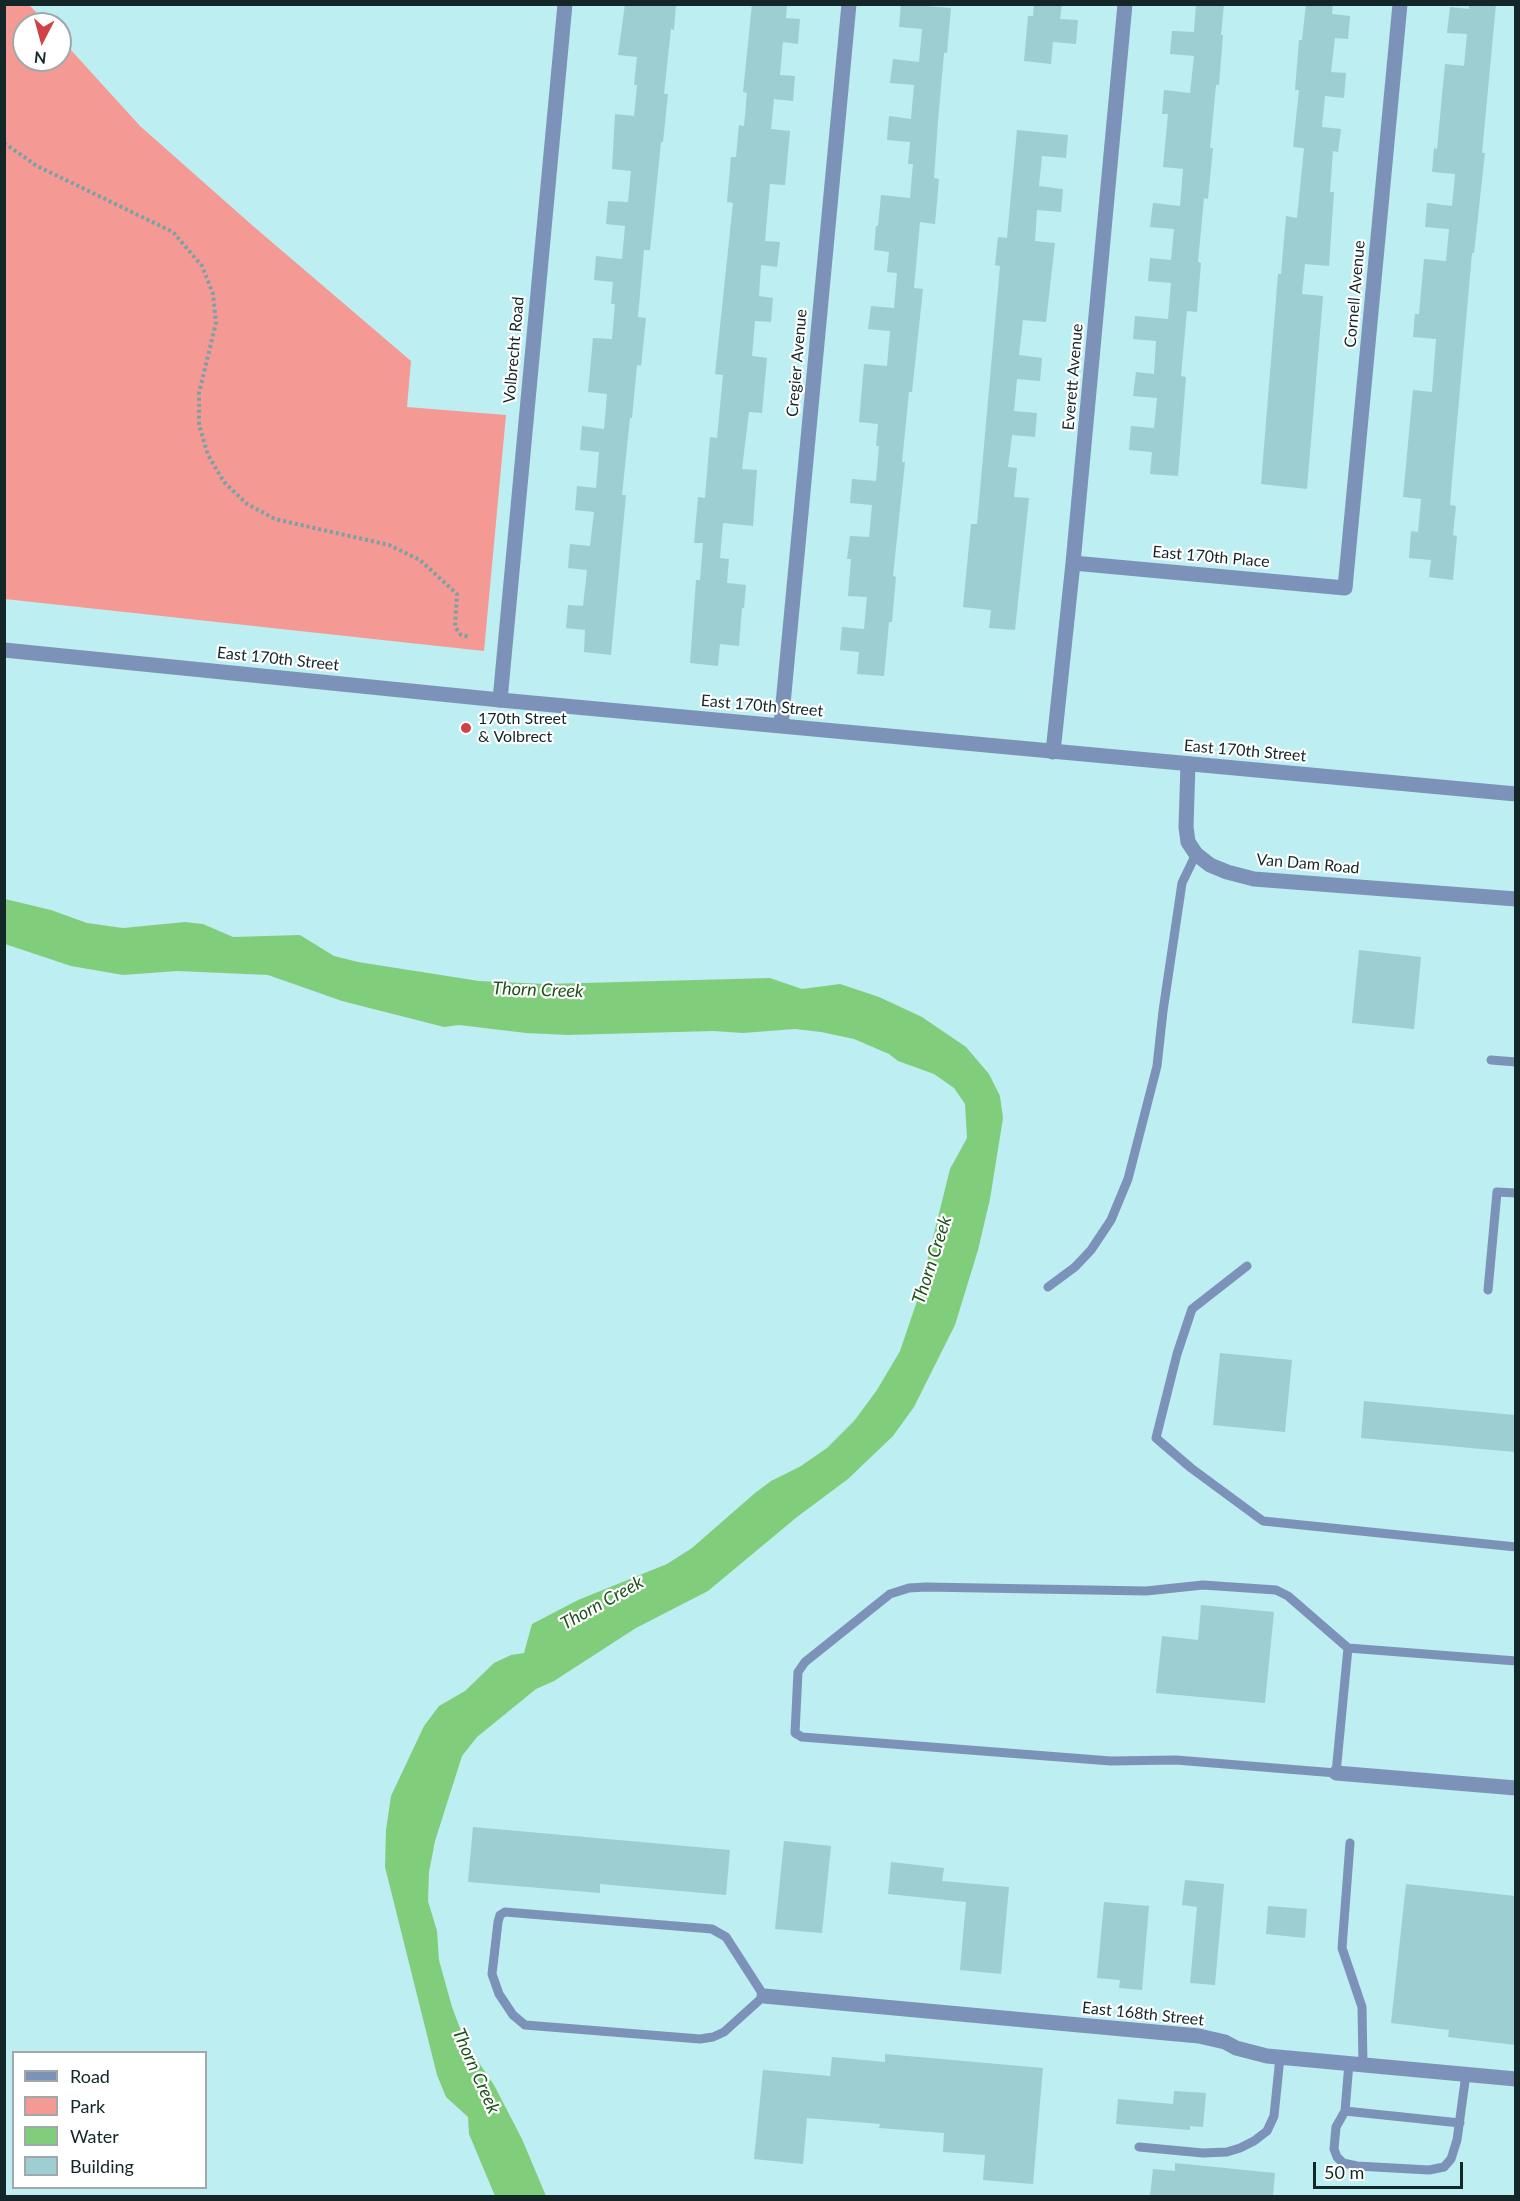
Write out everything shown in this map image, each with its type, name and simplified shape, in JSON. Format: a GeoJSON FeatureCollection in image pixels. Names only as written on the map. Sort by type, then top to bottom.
{"type":"FeatureCollection","features":[{"type":"Feature","properties":{"kind":"street","name":"Volbrecht Road"},"geometry":{"type":"LineString","coordinates":[[500,700],[565,4]]}},
{"type":"Feature","properties":{"kind":"street","name":"Cregier Avenue"},"geometry":{"type":"LineString","coordinates":[[781,725],[849,4]]}},
{"type":"Feature","properties":{"kind":"street","name":"Everett Avenue"},"geometry":{"type":"LineString","coordinates":[[1053,752],[1125,4]]}},
{"type":"Feature","properties":{"kind":"street","name":"Cornell Avenue"},"geometry":{"type":"LineString","coordinates":[[1344,588],[1400,4]]}},
{"type":"Feature","properties":{"kind":"street","name":"East 170th Place"},"geometry":{"type":"LineString","coordinates":[[1073,563],[1344,588]]}},
{"type":"Feature","properties":{"kind":"street","name":"East 170th Street"},"geometry":{"type":"LineString","coordinates":[[4,650],[500,700],[1515,794]]}},
{"type":"Feature","properties":{"kind":"street"},"geometry":{"type":"LineString","coordinates":[[1188,764],[1186,827],[1188,842],[1196,854]]}},
{"type":"Feature","properties":{"kind":"street","name":"Van Dam Road"},"geometry":{"type":"LineString","coordinates":[[1196,854],[1210,865],[1254,879],[1515,899]]}},
{"type":"Feature","properties":{"kind":"street"},"geometry":{"type":"LineString","coordinates":[[1336,1773],[1515,1788]]}},
{"type":"Feature","properties":{"kind":"street","name":"East 168th Street"},"geometry":{"type":"LineString","coordinates":[[764,1996],[1199,2036],[1225,2042],[1251,2052],[1280,2057],[1515,2079]]}},
{"type":"Feature","properties":{"kind":"lane"},"geometry":{"type":"LineString","coordinates":[[1048,1287],[1075,1267],[1091,1250],[1111,1220],[1128,1179],[1157,1066],[1182,883],[1196,854]]}},
{"type":"Feature","properties":{"kind":"lane"},"geometry":{"type":"LineString","coordinates":[[1491,1060],[1515,1062]]}},
{"type":"Feature","properties":{"kind":"lane"},"geometry":{"type":"LineString","coordinates":[[1488,1290],[1497,1192],[1515,1193]]}},
{"type":"Feature","properties":{"kind":"lane"},"geometry":{"type":"LineString","coordinates":[[1247,1266],[1192,1309],[1177,1354],[1156,1438],[1191,1468],[1263,1521],[1515,1547]]}},
{"type":"Feature","properties":{"kind":"lane"},"geometry":{"type":"LineString","coordinates":[[1348,1648],[1336,1773],[1176,1760],[1111,1761],[802,1737],[795,1732],[798,1672],[805,1662],[890,1594],[909,1588],[1146,1591],[1203,1585],[1276,1590],[1288,1596],[1348,1648],[1515,1661]]}},
{"type":"Feature","properties":{"kind":"lane"},"geometry":{"type":"LineString","coordinates":[[1350,1843],[1342,1947],[1362,2007],[1356,2064],[1345,2111],[1336,2127],[1334,2149],[1337,2157],[1343,2163],[1357,2166],[1429,2170],[1444,2167],[1455,2151],[1466,2074]]}},
{"type":"Feature","properties":{"kind":"lane"},"geometry":{"type":"LineString","coordinates":[[505,1912],[712,1929],[726,1937],[764,1996],[724,2032],[700,2039],[525,2025],[513,2015],[498,1994],[492,1974],[500,1916],[505,1912]]}},
{"type":"Feature","properties":{"kind":"lane"},"geometry":{"type":"LineString","coordinates":[[1139,2147],[1203,2153],[1227,2152],[1254,2141],[1267,2131],[1274,2116],[1280,2057]]}},
{"type":"Feature","properties":{"kind":"lane"},"geometry":{"type":"LineString","coordinates":[[1345,2111],[1460,2123]]}},
{"type":"Feature","properties":{"kind":"path"},"geometry":{"type":"LineString","coordinates":[[4,142],[37,166],[173,232],[202,266],[213,294],[216,324],[200,393],[199,425],[207,455],[224,482],[247,504],[275,519],[389,545],[420,560],[457,594],[455,627],[461,635],[470,637]]}},
{"type":"Feature","properties":{"kind":"green space"},"geometry":{"type":"Polygon","coordinates":[[[4,5],[29,5],[36,12],[12,12],[12,72],[72,72],[72,51],[140,126],[411,361],[407,407],[506,415],[484,651],[5,599],[4,5]]]}},
{"type":"Feature","properties":{"kind":"water","name":"Thorn Creek"},"geometry":{"type":"Polygon","coordinates":[[[5,899],[51,910],[87,923],[123,928],[185,922],[203,924],[233,937],[300,935],[334,956],[358,962],[479,981],[546,984],[770,978],[802,989],[840,984],[879,997],[922,1017],[966,1047],[989,1074],[1000,1096],[1003,1118],[990,1199],[978,1250],[955,1325],[914,1407],[893,1436],[848,1479],[797,1517],[708,1591],[636,1628],[554,1681],[536,1689],[477,1737],[462,1756],[435,1841],[429,1872],[428,1901],[437,1931],[439,1960],[452,2007],[466,2044],[494,2085],[522,2139],[546,2196],[495,2196],[469,2134],[468,2117],[446,2097],[437,2075],[385,1867],[386,1830],[391,1796],[424,1726],[439,1706],[465,1691],[494,1663],[511,1655],[524,1653],[532,1624],[578,1600],[667,1564],[692,1548],[771,1481],[801,1466],[827,1448],[854,1421],[877,1390],[900,1351],[918,1298],[950,1169],[967,1138],[965,1104],[954,1088],[934,1074],[898,1061],[889,1054],[854,1039],[821,1032],[795,1029],[743,1033],[713,1031],[568,1035],[526,1033],[459,1025],[444,1027],[342,1001],[268,975],[177,971],[123,975],[71,966],[5,944],[5,899]]]}},
{"type":"Feature","properties":{"kind":"building"},"geometry":{"type":"Polygon","coordinates":[[[625,4],[676,4],[664,94],[668,94],[650,250],[644,250],[638,317],[646,318],[641,366],[637,365],[622,495],[626,495],[611,655],[584,652],[585,630],[566,628],[568,605],[583,606],[587,570],[568,568],[570,544],[590,546],[594,512],[575,510],[577,486],[596,488],[599,452],[580,450],[582,426],[604,429],[607,394],[588,392],[593,338],[612,339],[615,304],[611,304],[613,282],[594,280],[596,256],[622,259],[625,226],[606,224],[608,201],[628,202],[631,171],[612,169],[615,114],[634,116],[637,85],[634,85],[637,57],[618,55],[625,4]]]}},
{"type":"Feature","properties":{"kind":"building"},"geometry":{"type":"Polygon","coordinates":[[[752,4],[787,4],[786,18],[800,19],[798,44],[783,42],[780,75],[795,76],[793,101],[774,99],[771,129],[790,131],[785,185],[770,184],[765,241],[780,242],[777,267],[761,265],[759,296],[773,298],[771,322],[755,321],[752,356],[767,358],[762,413],[749,412],[742,469],[757,470],[753,526],[723,523],[720,558],[729,559],[727,583],[746,585],[744,608],[742,608],[739,646],[720,644],[718,666],[690,663],[696,580],[700,580],[703,543],[694,543],[698,497],[705,498],[710,437],[717,438],[723,375],[715,374],[733,203],[727,202],[731,157],[736,157],[739,125],[744,126],[747,93],[743,92],[752,4]]]}},
{"type":"Feature","properties":{"kind":"building"},"geometry":{"type":"Polygon","coordinates":[[[901,4],[951,8],[947,53],[944,53],[938,121],[934,178],[939,179],[935,224],[920,222],[914,288],[923,289],[912,392],[909,392],[902,462],[905,462],[893,576],[896,577],[884,676],[857,674],[859,652],[840,650],[842,627],[864,629],[867,597],[848,596],[851,559],[847,559],[850,536],[869,537],[872,505],[850,503],[852,479],[876,481],[878,424],[859,422],[864,364],[887,366],[890,331],[868,329],[871,306],[894,308],[897,273],[887,272],[889,252],[874,250],[876,226],[878,226],[881,195],[910,198],[913,164],[908,164],[910,142],[887,140],[889,116],[911,119],[914,85],[890,83],[893,59],[919,62],[922,29],[899,27],[901,4]]]}},
{"type":"Feature","properties":{"kind":"building"},"geometry":{"type":"Polygon","coordinates":[[[1034,4],[1062,4],[1060,19],[1078,20],[1076,44],[1053,42],[1051,64],[1024,61],[1028,16],[1033,16],[1034,4]]]}},
{"type":"Feature","properties":{"kind":"building"},"geometry":{"type":"Polygon","coordinates":[[[1196,4],[1224,4],[1221,35],[1223,35],[1210,148],[1213,148],[1208,199],[1204,198],[1198,262],[1201,263],[1197,312],[1187,311],[1181,376],[1186,377],[1178,476],[1150,474],[1152,452],[1129,450],[1131,426],[1154,428],[1157,398],[1133,396],[1136,372],[1154,374],[1156,341],[1133,339],[1135,316],[1168,319],[1171,283],[1148,281],[1150,258],[1171,260],[1174,229],[1150,227],[1153,203],[1180,206],[1183,169],[1163,167],[1168,114],[1162,114],[1164,90],[1190,93],[1194,56],[1170,54],[1172,31],[1194,32],[1196,4]]]}},
{"type":"Feature","properties":{"kind":"building"},"geometry":{"type":"Polygon","coordinates":[[[1306,4],[1333,4],[1332,14],[1350,16],[1348,39],[1335,38],[1331,72],[1346,73],[1344,98],[1325,96],[1322,127],[1341,129],[1338,152],[1333,151],[1330,192],[1334,192],[1329,266],[1305,264],[1302,294],[1323,296],[1307,489],[1261,484],[1278,274],[1281,274],[1286,216],[1297,218],[1304,148],[1293,147],[1299,90],[1295,90],[1299,40],[1302,40],[1306,4]]]}},
{"type":"Feature","properties":{"kind":"building"},"geometry":{"type":"Polygon","coordinates":[[[1469,4],[1496,4],[1482,153],[1485,153],[1474,253],[1472,253],[1450,505],[1456,506],[1453,535],[1457,536],[1453,580],[1429,577],[1431,560],[1409,558],[1411,531],[1418,532],[1421,499],[1403,497],[1413,390],[1432,392],[1436,339],[1413,337],[1415,314],[1419,314],[1424,259],[1446,261],[1449,229],[1425,227],[1427,203],[1452,206],[1455,174],[1432,172],[1434,148],[1437,149],[1445,64],[1464,66],[1467,34],[1447,33],[1450,7],[1469,9],[1469,4]]]}},
{"type":"Feature","properties":{"kind":"building"},"geometry":{"type":"Polygon","coordinates":[[[1017,130],[1068,135],[1066,158],[1042,156],[1039,186],[1063,189],[1061,212],[1037,210],[1035,241],[1055,243],[1046,322],[1023,320],[1019,355],[1042,358],[1040,381],[1017,379],[1014,411],[1037,413],[1035,437],[1012,435],[1008,467],[1017,468],[1014,497],[1029,498],[1015,630],[989,628],[991,610],[963,607],[971,524],[977,524],[1000,266],[995,265],[998,237],[1007,238],[1017,130]]]}},
{"type":"Feature","properties":{"kind":"building"},"geometry":{"type":"Polygon","coordinates":[[[1359,950],[1421,957],[1414,1029],[1352,1023],[1359,950]]]}},
{"type":"Feature","properties":{"kind":"building"},"geometry":{"type":"Polygon","coordinates":[[[1220,1353],[1292,1360],[1285,1432],[1213,1425],[1220,1353]]]}},
{"type":"Feature","properties":{"kind":"building"},"geometry":{"type":"Polygon","coordinates":[[[1364,1401],[1515,1415],[1515,1452],[1361,1438],[1364,1401]]]}},
{"type":"Feature","properties":{"kind":"building"},"geometry":{"type":"Polygon","coordinates":[[[1201,1605],[1274,1612],[1265,1703],[1156,1693],[1162,1636],[1198,1640],[1201,1605]]]}},
{"type":"Feature","properties":{"kind":"building"},"geometry":{"type":"Polygon","coordinates":[[[473,1827],[730,1850],[726,1895],[600,1884],[600,1893],[468,1882],[473,1827]]]}},
{"type":"Feature","properties":{"kind":"building"},"geometry":{"type":"Polygon","coordinates":[[[784,1841],[831,1846],[822,1933],[775,1929],[784,1841]]]}},
{"type":"Feature","properties":{"kind":"building"},"geometry":{"type":"Polygon","coordinates":[[[891,1862],[944,1868],[942,1881],[1009,1887],[1001,1974],[960,1970],[966,1902],[888,1894],[891,1862]]]}},
{"type":"Feature","properties":{"kind":"building"},"geometry":{"type":"Polygon","coordinates":[[[1185,1880],[1224,1884],[1215,1985],[1190,1983],[1197,1907],[1182,1905],[1185,1880]]]}},
{"type":"Feature","properties":{"kind":"building"},"geometry":{"type":"Polygon","coordinates":[[[1406,1884],[1515,1896],[1515,2045],[1448,2037],[1449,2030],[1391,2023],[1406,1884]]]}},
{"type":"Feature","properties":{"kind":"building"},"geometry":{"type":"Polygon","coordinates":[[[1104,1902],[1149,1906],[1142,1990],[1119,1988],[1120,1980],[1097,1978],[1104,1902]]]}},
{"type":"Feature","properties":{"kind":"building"},"geometry":{"type":"Polygon","coordinates":[[[1268,1906],[1307,1909],[1305,1938],[1266,1934],[1268,1906]]]}},
{"type":"Feature","properties":{"kind":"building"},"geometry":{"type":"Polygon","coordinates":[[[885,2054],[1043,2068],[1033,2184],[983,2180],[985,2155],[943,2152],[944,2133],[879,2128],[880,2124],[807,2118],[803,2164],[754,2159],[763,2070],[830,2076],[832,2057],[885,2062],[885,2054]]]}},
{"type":"Feature","properties":{"kind":"building"},"geometry":{"type":"Polygon","coordinates":[[[1174,2091],[1206,2093],[1203,2127],[1190,2126],[1190,2130],[1116,2124],[1118,2099],[1173,2104],[1174,2091]]]}},
{"type":"Feature","properties":{"kind":"building"},"geometry":{"type":"Polygon","coordinates":[[[1175,2163],[1275,2173],[1273,2196],[1150,2196],[1153,2169],[1175,2171],[1175,2163]]]}},
{"type":"Feature","properties":{"kind":"place","name":"170th Street & Volbrect"},"geometry":{"type":"Point","coordinates":[466,728]}}]}
